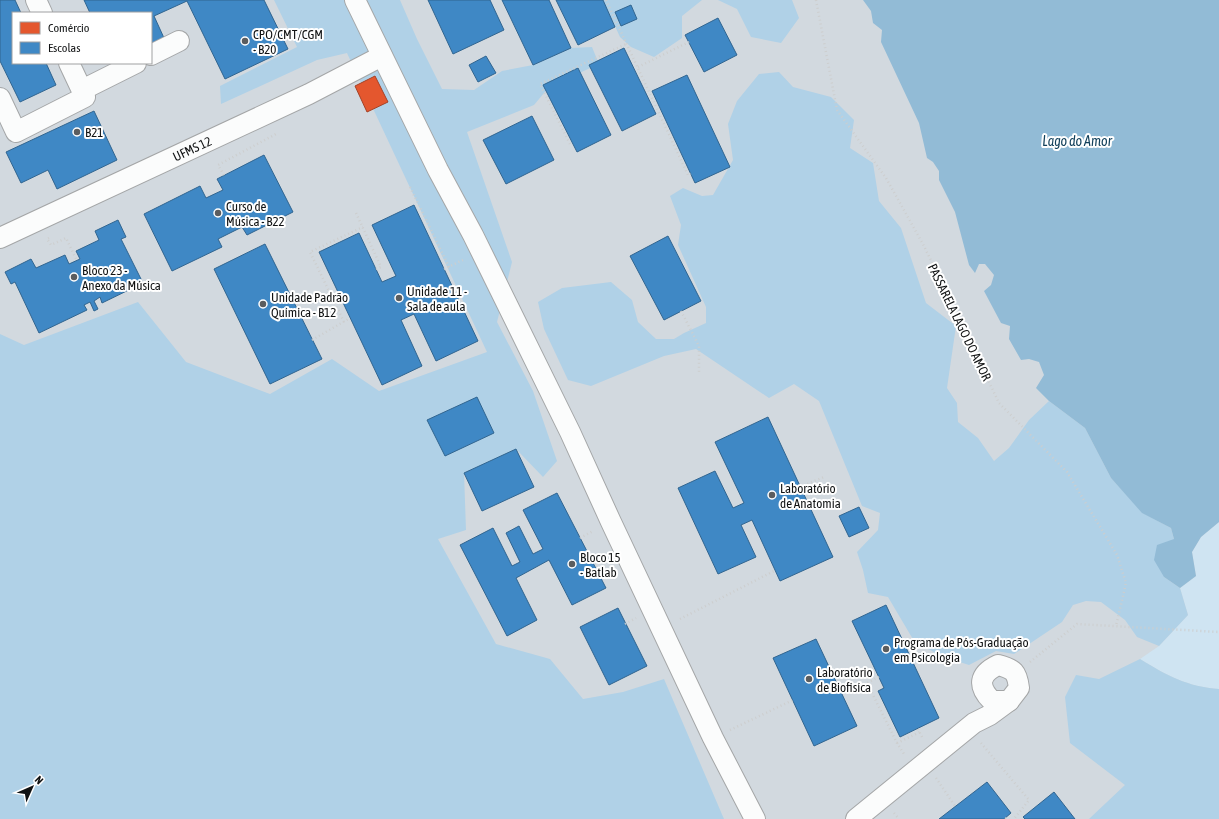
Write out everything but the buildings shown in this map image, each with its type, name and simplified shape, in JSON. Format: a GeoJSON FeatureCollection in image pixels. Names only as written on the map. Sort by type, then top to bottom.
{"type":"FeatureCollection","features":[{"type":"Feature","properties":{"kind":"lane"},"geometry":{"type":"LineString","coordinates":[[36,0],[42,12]]}},
{"type":"Feature","properties":{"kind":"lane"},"geometry":{"type":"LineString","coordinates":[[355,0],[438,170],[473,235],[570,432],[713,738],[755,819]]}},
{"type":"Feature","properties":{"kind":"lane"},"geometry":{"type":"LineString","coordinates":[[152,54],[179,41]]}},
{"type":"Feature","properties":{"kind":"lane","name":"UFMS 12"},"geometry":{"type":"LineString","coordinates":[[0,238],[302,97],[382,56]]}},
{"type":"Feature","properties":{"kind":"lane"},"geometry":{"type":"LineString","coordinates":[[0,98],[16,132],[85,97],[69,64]]}},
{"type":"Feature","properties":{"kind":"lane"},"geometry":{"type":"LineString","coordinates":[[82,90],[134,64]]}},
{"type":"Feature","properties":{"kind":"lane"},"geometry":{"type":"LineString","coordinates":[[856,819],[971,725],[990,715],[1009,701],[1019,688],[1018,677],[1010,668],[998,665],[988,670],[982,681],[984,692],[983,705],[971,725]]}},
{"type":"Feature","properties":{"kind":"lane"},"geometry":{"type":"LineString","coordinates":[[984,692],[992,701],[1009,701]]}},
{"type":"Feature","properties":{"kind":"path"},"geometry":{"type":"LineString","coordinates":[[606,0],[688,175],[691,174]]}},
{"type":"Feature","properties":{"kind":"path","name":"PASSARELA LAGO DO AMOR"},"geometry":{"type":"LineString","coordinates":[[816,0],[837,110],[886,178],[924,246],[998,403],[1067,472],[1117,555],[1126,583],[1116,626]]}},
{"type":"Feature","properties":{"kind":"path"},"geometry":{"type":"LineString","coordinates":[[638,67],[689,42]]}},
{"type":"Feature","properties":{"kind":"path"},"geometry":{"type":"LineString","coordinates":[[570,144],[540,84],[626,44]]}},
{"type":"Feature","properties":{"kind":"path"},"geometry":{"type":"LineString","coordinates":[[224,175],[218,165],[278,132]]}},
{"type":"Feature","properties":{"kind":"path"},"geometry":{"type":"LineString","coordinates":[[410,187],[449,267]]}},
{"type":"Feature","properties":{"kind":"path"},"geometry":{"type":"LineString","coordinates":[[356,213],[381,267],[376,270]]}},
{"type":"Feature","properties":{"kind":"path"},"geometry":{"type":"LineString","coordinates":[[344,322],[310,252],[363,227]]}},
{"type":"Feature","properties":{"kind":"path"},"geometry":{"type":"LineString","coordinates":[[54,235],[47,239],[51,245],[66,238],[77,261]]}},
{"type":"Feature","properties":{"kind":"path"},"geometry":{"type":"LineString","coordinates":[[681,311],[699,346],[699,372]]}},
{"type":"Feature","properties":{"kind":"path"},"geometry":{"type":"LineString","coordinates":[[312,340],[350,318]]}},
{"type":"Feature","properties":{"kind":"path"},"geometry":{"type":"LineString","coordinates":[[800,487],[824,477]]}},
{"type":"Feature","properties":{"kind":"path"},"geometry":{"type":"LineString","coordinates":[[661,628],[776,570]]}},
{"type":"Feature","properties":{"kind":"path"},"geometry":{"type":"LineString","coordinates":[[1016,674],[1077,624],[1219,632]]}},
{"type":"Feature","properties":{"kind":"path"},"geometry":{"type":"LineString","coordinates":[[878,677],[867,683],[897,743],[908,760],[937,778],[956,806]]}},
{"type":"Feature","properties":{"kind":"path"},"geometry":{"type":"LineString","coordinates":[[713,738],[793,700]]}},
{"type":"Feature","properties":{"kind":"path"},"geometry":{"type":"LineString","coordinates":[[971,725],[1029,800],[1014,819]]}},
{"type":"Feature","properties":{"kind":"path"},"geometry":{"type":"LineString","coordinates":[[897,743],[920,732]]}},
{"type":"Feature","properties":{"kind":"path"},"geometry":{"type":"LineString","coordinates":[[894,812],[899,819]]}},
{"type":"Feature","properties":{"kind":"shaded area"},"geometry":{"type":"Polygon","coordinates":[[[0,0],[1219,0],[1219,819],[0,819],[0,0]]]}},
{"type":"Feature","properties":{"kind":"shaded area"},"geometry":{"type":"Polygon","coordinates":[[[274,0],[400,0],[417,39],[442,89],[474,90],[502,71],[533,65],[571,48],[592,47],[599,64],[549,87],[534,105],[467,132],[512,262],[497,322],[533,391],[557,461],[543,477],[516,449],[464,473],[466,530],[438,539],[496,644],[550,659],[583,699],[623,692],[664,679],[724,819],[0,819],[0,334],[24,345],[138,302],[186,362],[270,394],[332,359],[379,391],[487,352],[347,53],[317,60],[221,104],[220,86],[297,47],[274,0]]]}},
{"type":"Feature","properties":{"kind":"shaded area"},"geometry":{"type":"Polygon","coordinates":[[[603,0],[702,0],[682,16],[682,38],[654,57],[631,47],[620,37],[603,0]]]}},
{"type":"Feature","properties":{"kind":"shaded area"},"geometry":{"type":"Polygon","coordinates":[[[718,0],[792,0],[799,18],[781,43],[751,37],[737,9],[718,0]]]}},
{"type":"Feature","properties":{"kind":"shaded area"},"geometry":{"type":"Polygon","coordinates":[[[779,72],[793,87],[831,97],[854,120],[850,148],[873,163],[879,201],[901,228],[926,303],[956,326],[947,388],[957,403],[958,422],[978,438],[994,461],[1009,448],[1029,420],[1049,401],[1085,428],[1111,478],[1143,513],[1171,528],[1174,539],[1164,577],[1180,588],[1188,615],[1159,646],[1137,637],[1125,620],[1101,602],[1086,601],[1073,605],[1062,622],[1014,654],[996,651],[969,665],[941,656],[914,641],[888,597],[868,593],[857,552],[878,530],[880,513],[862,506],[819,401],[794,384],[769,398],[696,349],[664,356],[591,386],[568,380],[544,329],[538,302],[562,288],[611,282],[632,300],[638,322],[656,339],[674,339],[706,323],[706,307],[678,245],[681,225],[670,196],[683,188],[702,196],[713,195],[733,160],[728,124],[737,101],[759,74],[779,72]]]}},
{"type":"Feature","properties":{"kind":"shaded area"},"geometry":{"type":"Polygon","coordinates":[[[1219,522],[1219,689],[1187,683],[1140,659],[1159,646],[1188,615],[1180,588],[1196,576],[1192,552],[1201,537],[1219,522]]]}},
{"type":"Feature","properties":{"kind":"shaded area"},"geometry":{"type":"Polygon","coordinates":[[[1140,659],[1187,683],[1219,689],[1219,819],[1089,819],[1125,785],[1070,743],[1065,697],[1076,675],[1099,679],[1140,659]]]}},
{"type":"Feature","properties":{"kind":"water","name":"Lago do Amor"},"geometry":{"type":"Polygon","coordinates":[[[863,0],[1219,0],[1219,522],[1201,537],[1192,552],[1196,576],[1180,588],[1164,577],[1154,560],[1157,545],[1174,539],[1171,528],[1142,513],[1111,478],[1085,428],[1049,401],[1036,388],[1044,375],[1039,362],[1029,359],[1021,360],[1009,339],[1010,326],[1001,323],[984,291],[991,285],[994,275],[985,264],[979,264],[975,273],[969,265],[955,212],[939,180],[939,171],[933,162],[927,158],[919,123],[881,42],[882,30],[873,23],[871,11],[863,0]]]}},
{"type":"Feature","properties":{"kind":"place","name":"CPO/CMT/CGM - B20"},"geometry":{"type":"Point","coordinates":[245,41]}},
{"type":"Feature","properties":{"kind":"place","name":"B21"},"geometry":{"type":"Point","coordinates":[77,132]}},
{"type":"Feature","properties":{"kind":"place","name":"Curso de Música - B22"},"geometry":{"type":"Point","coordinates":[218,213]}},
{"type":"Feature","properties":{"kind":"place","name":"Bloco 23 - Anexo da Música"},"geometry":{"type":"Point","coordinates":[74,277]}},
{"type":"Feature","properties":{"kind":"place","name":"Unidade 11 - Sala de aula"},"geometry":{"type":"Point","coordinates":[399,298]}},
{"type":"Feature","properties":{"kind":"place","name":"Unidade Padrão Química - B12"},"geometry":{"type":"Point","coordinates":[263,304]}},
{"type":"Feature","properties":{"kind":"place","name":"Laboratório de Anatomia"},"geometry":{"type":"Point","coordinates":[772,495]}},
{"type":"Feature","properties":{"kind":"place","name":"Bloco 15 - Batlab"},"geometry":{"type":"Point","coordinates":[572,564]}},
{"type":"Feature","properties":{"kind":"place","name":"Programa de Pós-Graduação em Psicologia"},"geometry":{"type":"Point","coordinates":[886,649]}},
{"type":"Feature","properties":{"kind":"place","name":"Laboratório de Biofisíca"},"geometry":{"type":"Point","coordinates":[809,679]}}]}
